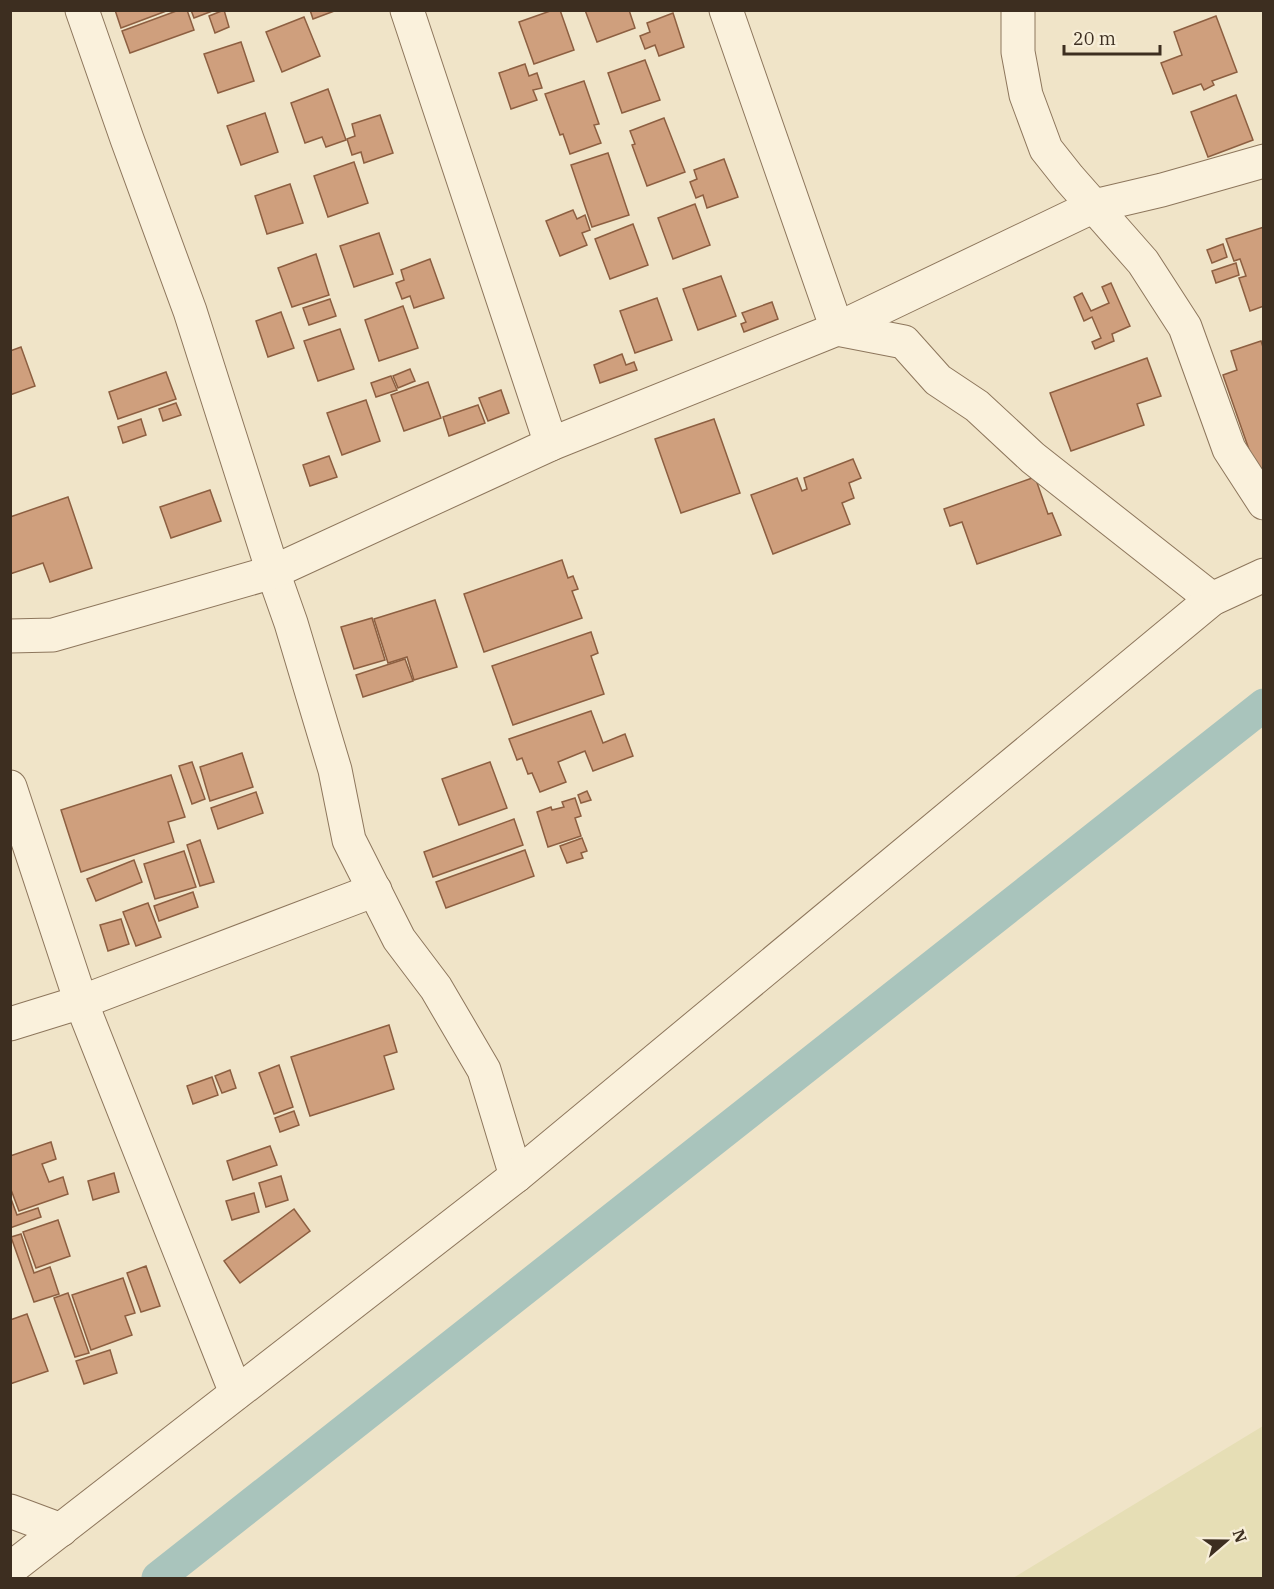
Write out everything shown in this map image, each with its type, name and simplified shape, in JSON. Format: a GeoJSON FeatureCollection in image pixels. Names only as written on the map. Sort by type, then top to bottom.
{"type":"FeatureCollection","features":[{"type":"Feature","properties":{"kind":"street"},"geometry":{"type":"LineString","coordinates":[[82,10],[126,139],[190,311],[291,623],[335,770],[349,840],[399,939],[436,988],[484,1070],[516,1176]]}},
{"type":"Feature","properties":{"kind":"street"},"geometry":{"type":"LineString","coordinates":[[406,10],[551,444]]}},
{"type":"Feature","properties":{"kind":"street"},"geometry":{"type":"LineString","coordinates":[[726,10],[837,329]]}},
{"type":"Feature","properties":{"kind":"street"},"geometry":{"type":"LineString","coordinates":[[1022,12],[1018,52],[1026,95],[1046,149],[1143,262],[1185,327],[1229,448],[1263,503]]}},
{"type":"Feature","properties":{"kind":"street"},"geometry":{"type":"LineString","coordinates":[[10,636],[53,635],[273,572],[551,444],[837,329],[1094,206],[1162,190],[1263,161]]}},
{"type":"Feature","properties":{"kind":"street"},"geometry":{"type":"LineString","coordinates":[[837,329],[904,342],[938,380],[977,406],[1033,458],[1212,599]]}},
{"type":"Feature","properties":{"kind":"street"},"geometry":{"type":"LineString","coordinates":[[10,1569],[516,1176],[1212,599],[1263,575]]}},
{"type":"Feature","properties":{"kind":"street"},"geometry":{"type":"LineString","coordinates":[[10,787],[81,1002],[236,1393]]}},
{"type":"Feature","properties":{"kind":"street"},"geometry":{"type":"LineString","coordinates":[[10,1024],[81,1002],[375,890]]}},
{"type":"Feature","properties":{"kind":"street"},"geometry":{"type":"LineString","coordinates":[[10,1511],[61,1530]]}},
{"type":"Feature","properties":{"kind":"shaded area"},"geometry":{"type":"Polygon","coordinates":[[[1263,1426],[1263,1578],[1013,1578],[1263,1426]]]}},
{"type":"Feature","properties":{"kind":"building"},"geometry":{"type":"Polygon","coordinates":[[[115,10],[169,10],[121,28],[115,10]]]}},
{"type":"Feature","properties":{"kind":"building"},"geometry":{"type":"Polygon","coordinates":[[[179,10],[187,10],[194,30],[130,53],[122,31],[179,10]]]}},
{"type":"Feature","properties":{"kind":"building"},"geometry":{"type":"Polygon","coordinates":[[[191,10],[215,10],[194,18],[191,10]]]}},
{"type":"Feature","properties":{"kind":"building"},"geometry":{"type":"Polygon","coordinates":[[[224,10],[229,27],[215,33],[209,16],[224,10]]]}},
{"type":"Feature","properties":{"kind":"building"},"geometry":{"type":"Polygon","coordinates":[[[310,10],[337,10],[313,19],[310,10]]]}},
{"type":"Feature","properties":{"kind":"building"},"geometry":{"type":"Polygon","coordinates":[[[553,10],[560,10],[574,50],[534,64],[519,22],[553,10]]]}},
{"type":"Feature","properties":{"kind":"building"},"geometry":{"type":"Polygon","coordinates":[[[585,10],[629,10],[635,28],[597,42],[585,10]]]}},
{"type":"Feature","properties":{"kind":"building"},"geometry":{"type":"Polygon","coordinates":[[[673,13],[684,47],[659,56],[655,45],[645,49],[640,36],[650,32],[647,23],[673,13]]]}},
{"type":"Feature","properties":{"kind":"building"},"geometry":{"type":"Polygon","coordinates":[[[1216,16],[1237,72],[1212,81],[1214,85],[1204,90],[1201,84],[1173,94],[1161,63],[1182,55],[1174,32],[1216,16]]]}},
{"type":"Feature","properties":{"kind":"building"},"geometry":{"type":"Polygon","coordinates":[[[304,17],[320,56],[282,72],[266,32],[304,17]]]}},
{"type":"Feature","properties":{"kind":"building"},"geometry":{"type":"Polygon","coordinates":[[[241,42],[254,81],[218,93],[204,54],[241,42]]]}},
{"type":"Feature","properties":{"kind":"building"},"geometry":{"type":"Polygon","coordinates":[[[645,60],[660,100],[622,113],[608,73],[645,60]]]}},
{"type":"Feature","properties":{"kind":"building"},"geometry":{"type":"Polygon","coordinates":[[[525,64],[529,76],[537,73],[542,88],[533,90],[537,100],[511,109],[499,73],[525,64]]]}},
{"type":"Feature","properties":{"kind":"building"},"geometry":{"type":"Polygon","coordinates":[[[584,81],[599,124],[594,125],[601,143],[570,154],[563,134],[560,135],[545,94],[584,81]]]}},
{"type":"Feature","properties":{"kind":"building"},"geometry":{"type":"Polygon","coordinates":[[[328,89],[346,140],[326,147],[322,137],[305,143],[291,103],[328,89]]]}},
{"type":"Feature","properties":{"kind":"building"},"geometry":{"type":"Polygon","coordinates":[[[1236,95],[1253,140],[1208,157],[1191,112],[1236,95]]]}},
{"type":"Feature","properties":{"kind":"building"},"geometry":{"type":"Polygon","coordinates":[[[265,113],[278,152],[241,165],[227,126],[265,113]]]}},
{"type":"Feature","properties":{"kind":"building"},"geometry":{"type":"Polygon","coordinates":[[[380,115],[393,153],[364,163],[361,152],[352,155],[347,139],[355,136],[352,124],[380,115]]]}},
{"type":"Feature","properties":{"kind":"building"},"geometry":{"type":"Polygon","coordinates":[[[664,118],[685,172],[647,186],[632,145],[635,144],[630,131],[664,118]]]}},
{"type":"Feature","properties":{"kind":"building"},"geometry":{"type":"Polygon","coordinates":[[[608,153],[629,215],[592,227],[571,165],[608,153]]]}},
{"type":"Feature","properties":{"kind":"building"},"geometry":{"type":"Polygon","coordinates":[[[724,159],[738,197],[707,208],[703,195],[696,198],[690,182],[697,179],[694,170],[724,159]]]}},
{"type":"Feature","properties":{"kind":"building"},"geometry":{"type":"Polygon","coordinates":[[[354,162],[368,203],[328,217],[314,176],[354,162]]]}},
{"type":"Feature","properties":{"kind":"building"},"geometry":{"type":"Polygon","coordinates":[[[290,184],[303,223],[267,234],[255,196],[290,184]]]}},
{"type":"Feature","properties":{"kind":"building"},"geometry":{"type":"Polygon","coordinates":[[[695,204],[710,245],[673,259],[658,218],[695,204]]]}},
{"type":"Feature","properties":{"kind":"building"},"geometry":{"type":"Polygon","coordinates":[[[573,210],[577,219],[585,215],[590,230],[582,233],[587,245],[560,256],[546,221],[573,210]]]}},
{"type":"Feature","properties":{"kind":"building"},"geometry":{"type":"Polygon","coordinates":[[[633,224],[648,265],[610,279],[595,239],[633,224]]]}},
{"type":"Feature","properties":{"kind":"building"},"geometry":{"type":"Polygon","coordinates":[[[1264,227],[1264,306],[1250,311],[1239,278],[1246,276],[1240,259],[1234,261],[1226,239],[1264,227]]]}},
{"type":"Feature","properties":{"kind":"building"},"geometry":{"type":"Polygon","coordinates":[[[379,233],[393,274],[354,287],[340,246],[379,233]]]}},
{"type":"Feature","properties":{"kind":"building"},"geometry":{"type":"Polygon","coordinates":[[[1223,244],[1227,257],[1212,263],[1207,250],[1223,244]]]}},
{"type":"Feature","properties":{"kind":"building"},"geometry":{"type":"Polygon","coordinates":[[[316,254],[329,295],[292,307],[278,268],[316,254]]]}},
{"type":"Feature","properties":{"kind":"building"},"geometry":{"type":"Polygon","coordinates":[[[430,259],[444,298],[414,308],[410,296],[402,299],[396,283],[404,280],[401,270],[430,259]]]}},
{"type":"Feature","properties":{"kind":"building"},"geometry":{"type":"Polygon","coordinates":[[[1236,263],[1239,275],[1216,283],[1212,271],[1236,263]]]}},
{"type":"Feature","properties":{"kind":"building"},"geometry":{"type":"Polygon","coordinates":[[[721,276],[736,316],[698,330],[683,289],[721,276]]]}},
{"type":"Feature","properties":{"kind":"building"},"geometry":{"type":"Polygon","coordinates":[[[1111,283],[1130,326],[1112,334],[1114,341],[1095,349],[1092,342],[1101,338],[1092,317],[1084,321],[1074,297],[1082,293],[1091,311],[1109,303],[1102,287],[1111,283]]]}},
{"type":"Feature","properties":{"kind":"building"},"geometry":{"type":"Polygon","coordinates":[[[657,298],[672,340],[635,353],[620,311],[657,298]]]}},
{"type":"Feature","properties":{"kind":"building"},"geometry":{"type":"Polygon","coordinates":[[[330,299],[336,316],[309,325],[303,308],[330,299]]]}},
{"type":"Feature","properties":{"kind":"building"},"geometry":{"type":"Polygon","coordinates":[[[772,302],[778,319],[744,332],[741,324],[746,322],[742,313],[772,302]]]}},
{"type":"Feature","properties":{"kind":"building"},"geometry":{"type":"Polygon","coordinates":[[[403,306],[418,348],[379,361],[365,320],[403,306]]]}},
{"type":"Feature","properties":{"kind":"building"},"geometry":{"type":"Polygon","coordinates":[[[281,312],[294,348],[268,357],[256,321],[281,312]]]}},
{"type":"Feature","properties":{"kind":"building"},"geometry":{"type":"Polygon","coordinates":[[[340,329],[354,369],[318,381],[304,341],[340,329]]]}},
{"type":"Feature","properties":{"kind":"building"},"geometry":{"type":"Polygon","coordinates":[[[1261,341],[1263,347],[1264,483],[1261,484],[1223,375],[1237,370],[1231,351],[1261,341]]]}},
{"type":"Feature","properties":{"kind":"building"},"geometry":{"type":"Polygon","coordinates":[[[21,347],[35,386],[10,395],[10,351],[21,347]]]}},
{"type":"Feature","properties":{"kind":"building"},"geometry":{"type":"Polygon","coordinates":[[[622,354],[626,365],[634,362],[637,370],[600,383],[594,365],[622,354]]]}},
{"type":"Feature","properties":{"kind":"building"},"geometry":{"type":"Polygon","coordinates":[[[1147,358],[1161,396],[1137,404],[1144,425],[1071,451],[1050,393],[1147,358]]]}},
{"type":"Feature","properties":{"kind":"building"},"geometry":{"type":"Polygon","coordinates":[[[410,369],[415,381],[398,388],[393,376],[410,369]]]}},
{"type":"Feature","properties":{"kind":"building"},"geometry":{"type":"Polygon","coordinates":[[[166,372],[176,399],[118,419],[109,392],[166,372]]]}},
{"type":"Feature","properties":{"kind":"building"},"geometry":{"type":"Polygon","coordinates":[[[391,376],[397,390],[376,397],[371,383],[391,376]]]}},
{"type":"Feature","properties":{"kind":"building"},"geometry":{"type":"Polygon","coordinates":[[[428,382],[441,418],[404,431],[391,395],[428,382]]]}},
{"type":"Feature","properties":{"kind":"building"},"geometry":{"type":"Polygon","coordinates":[[[501,390],[509,413],[488,421],[479,398],[501,390]]]}},
{"type":"Feature","properties":{"kind":"building"},"geometry":{"type":"Polygon","coordinates":[[[366,400],[380,441],[342,455],[327,413],[366,400]]]}},
{"type":"Feature","properties":{"kind":"building"},"geometry":{"type":"Polygon","coordinates":[[[176,403],[181,415],[163,421],[159,409],[176,403]]]}},
{"type":"Feature","properties":{"kind":"building"},"geometry":{"type":"Polygon","coordinates":[[[478,405],[485,423],[449,436],[443,417],[478,405]]]}},
{"type":"Feature","properties":{"kind":"building"},"geometry":{"type":"Polygon","coordinates":[[[141,419],[146,435],[123,443],[118,427],[141,419]]]}},
{"type":"Feature","properties":{"kind":"building"},"geometry":{"type":"Polygon","coordinates":[[[714,419],[740,493],[681,513],[655,439],[714,419]]]}},
{"type":"Feature","properties":{"kind":"building"},"geometry":{"type":"Polygon","coordinates":[[[329,456],[337,477],[310,486],[303,465],[329,456]]]}},
{"type":"Feature","properties":{"kind":"building"},"geometry":{"type":"Polygon","coordinates":[[[853,459],[861,478],[849,483],[854,498],[842,503],[850,524],[773,554],[751,495],[797,478],[802,491],[807,489],[804,478],[853,459]]]}},
{"type":"Feature","properties":{"kind":"building"},"geometry":{"type":"Polygon","coordinates":[[[1035,477],[1048,514],[1052,513],[1061,535],[977,564],[962,522],[950,526],[944,509],[1035,477]]]}},
{"type":"Feature","properties":{"kind":"building"},"geometry":{"type":"Polygon","coordinates":[[[210,490],[221,521],[171,538],[160,507],[210,490]]]}},
{"type":"Feature","properties":{"kind":"building"},"geometry":{"type":"Polygon","coordinates":[[[68,497],[92,568],[50,582],[43,563],[10,574],[10,517],[68,497]]]}},
{"type":"Feature","properties":{"kind":"building"},"geometry":{"type":"Polygon","coordinates":[[[562,560],[568,578],[573,576],[578,589],[572,591],[582,618],[484,652],[464,594],[562,560]]]}},
{"type":"Feature","properties":{"kind":"building"},"geometry":{"type":"Polygon","coordinates":[[[435,600],[457,667],[414,680],[407,657],[388,663],[374,619],[435,600]]]}},
{"type":"Feature","properties":{"kind":"building"},"geometry":{"type":"Polygon","coordinates":[[[372,618],[385,660],[354,669],[341,627],[372,618]]]}},
{"type":"Feature","properties":{"kind":"building"},"geometry":{"type":"Polygon","coordinates":[[[591,632],[598,653],[591,656],[604,694],[513,725],[492,666],[591,632]]]}},
{"type":"Feature","properties":{"kind":"building"},"geometry":{"type":"Polygon","coordinates":[[[405,659],[413,681],[363,697],[356,675],[405,659]]]}},
{"type":"Feature","properties":{"kind":"building"},"geometry":{"type":"Polygon","coordinates":[[[591,711],[603,743],[625,734],[633,756],[593,771],[585,751],[558,762],[566,782],[540,792],[532,773],[528,774],[522,758],[517,760],[509,739],[591,711]]]}},
{"type":"Feature","properties":{"kind":"building"},"geometry":{"type":"Polygon","coordinates":[[[242,753],[253,787],[210,801],[200,767],[242,753]]]}},
{"type":"Feature","properties":{"kind":"building"},"geometry":{"type":"Polygon","coordinates":[[[192,762],[205,799],[192,804],[179,766],[192,762]]]}},
{"type":"Feature","properties":{"kind":"building"},"geometry":{"type":"Polygon","coordinates":[[[490,762],[507,808],[459,825],[442,779],[490,762]]]}},
{"type":"Feature","properties":{"kind":"building"},"geometry":{"type":"Polygon","coordinates":[[[171,775],[185,817],[168,822],[174,842],[81,872],[61,810],[171,775]]]}},
{"type":"Feature","properties":{"kind":"building"},"geometry":{"type":"Polygon","coordinates":[[[587,791],[591,800],[581,803],[578,795],[587,791]]]}},
{"type":"Feature","properties":{"kind":"building"},"geometry":{"type":"Polygon","coordinates":[[[256,792],[263,813],[218,829],[211,808],[256,792]]]}},
{"type":"Feature","properties":{"kind":"building"},"geometry":{"type":"Polygon","coordinates":[[[575,798],[581,816],[575,818],[581,836],[548,847],[537,812],[551,807],[552,810],[564,807],[562,802],[575,798]]]}},
{"type":"Feature","properties":{"kind":"building"},"geometry":{"type":"Polygon","coordinates":[[[514,819],[523,845],[433,877],[424,852],[514,819]]]}},
{"type":"Feature","properties":{"kind":"building"},"geometry":{"type":"Polygon","coordinates":[[[582,838],[587,851],[581,853],[583,858],[567,863],[560,846],[582,838]]]}},
{"type":"Feature","properties":{"kind":"building"},"geometry":{"type":"Polygon","coordinates":[[[200,840],[214,882],[200,886],[187,845],[200,840]]]}},
{"type":"Feature","properties":{"kind":"building"},"geometry":{"type":"Polygon","coordinates":[[[525,850],[534,876],[446,908],[436,882],[525,850]]]}},
{"type":"Feature","properties":{"kind":"building"},"geometry":{"type":"Polygon","coordinates":[[[184,851],[196,887],[155,899],[144,864],[184,851]]]}},
{"type":"Feature","properties":{"kind":"building"},"geometry":{"type":"Polygon","coordinates":[[[134,860],[142,882],[96,901],[87,879],[134,860]]]}},
{"type":"Feature","properties":{"kind":"building"},"geometry":{"type":"Polygon","coordinates":[[[193,892],[198,907],[159,921],[154,906],[193,892]]]}},
{"type":"Feature","properties":{"kind":"building"},"geometry":{"type":"Polygon","coordinates":[[[148,903],[161,937],[136,946],[123,912],[148,903]]]}},
{"type":"Feature","properties":{"kind":"building"},"geometry":{"type":"Polygon","coordinates":[[[121,919],[129,944],[108,951],[100,925],[121,919]]]}},
{"type":"Feature","properties":{"kind":"building"},"geometry":{"type":"Polygon","coordinates":[[[389,1025],[397,1052],[384,1056],[394,1089],[310,1116],[291,1057],[389,1025]]]}},
{"type":"Feature","properties":{"kind":"building"},"geometry":{"type":"Polygon","coordinates":[[[279,1065],[293,1107],[274,1114],[259,1073],[279,1065]]]}},
{"type":"Feature","properties":{"kind":"building"},"geometry":{"type":"Polygon","coordinates":[[[230,1070],[236,1088],[222,1093],[215,1076],[230,1070]]]}},
{"type":"Feature","properties":{"kind":"building"},"geometry":{"type":"Polygon","coordinates":[[[212,1077],[218,1095],[193,1104],[187,1086],[212,1077]]]}},
{"type":"Feature","properties":{"kind":"building"},"geometry":{"type":"Polygon","coordinates":[[[294,1111],[299,1125],[280,1132],[275,1118],[294,1111]]]}},
{"type":"Feature","properties":{"kind":"building"},"geometry":{"type":"Polygon","coordinates":[[[51,1142],[56,1159],[42,1164],[49,1182],[63,1177],[68,1194],[19,1211],[10,1187],[10,1156],[51,1142]]]}},
{"type":"Feature","properties":{"kind":"building"},"geometry":{"type":"Polygon","coordinates":[[[270,1146],[277,1165],[233,1180],[227,1161],[270,1146]]]}},
{"type":"Feature","properties":{"kind":"building"},"geometry":{"type":"Polygon","coordinates":[[[114,1173],[119,1192],[93,1200],[88,1181],[114,1173]]]}},
{"type":"Feature","properties":{"kind":"building"},"geometry":{"type":"Polygon","coordinates":[[[281,1176],[288,1200],[266,1207],[259,1183],[281,1176]]]}},
{"type":"Feature","properties":{"kind":"building"},"geometry":{"type":"Polygon","coordinates":[[[254,1193],[259,1212],[232,1220],[226,1201],[254,1193]]]}},
{"type":"Feature","properties":{"kind":"building"},"geometry":{"type":"Polygon","coordinates":[[[10,1196],[17,1215],[38,1208],[41,1217],[10,1228],[10,1196]]]}},
{"type":"Feature","properties":{"kind":"building"},"geometry":{"type":"Polygon","coordinates":[[[294,1209],[310,1231],[240,1283],[224,1261],[294,1209]]]}},
{"type":"Feature","properties":{"kind":"building"},"geometry":{"type":"Polygon","coordinates":[[[58,1220],[70,1256],[36,1268],[23,1232],[58,1220]]]}},
{"type":"Feature","properties":{"kind":"building"},"geometry":{"type":"Polygon","coordinates":[[[21,1234],[34,1273],[50,1267],[59,1294],[34,1302],[11,1237],[21,1234]]]}},
{"type":"Feature","properties":{"kind":"building"},"geometry":{"type":"Polygon","coordinates":[[[146,1266],[160,1306],[141,1312],[127,1273],[146,1266]]]}},
{"type":"Feature","properties":{"kind":"building"},"geometry":{"type":"Polygon","coordinates":[[[123,1278],[135,1313],[125,1316],[132,1335],[91,1350],[72,1295],[123,1278]]]}},
{"type":"Feature","properties":{"kind":"building"},"geometry":{"type":"Polygon","coordinates":[[[68,1293],[89,1353],[75,1357],[54,1298],[68,1293]]]}},
{"type":"Feature","properties":{"kind":"building"},"geometry":{"type":"Polygon","coordinates":[[[27,1314],[48,1371],[10,1384],[10,1320],[27,1314]]]}},
{"type":"Feature","properties":{"kind":"building"},"geometry":{"type":"Polygon","coordinates":[[[110,1350],[117,1373],[84,1384],[76,1361],[110,1350]]]}},
{"type":"Feature","properties":{"kind":"waterway"},"geometry":{"type":"LineString","coordinates":[[158,1578],[1264,705]]}}]}
